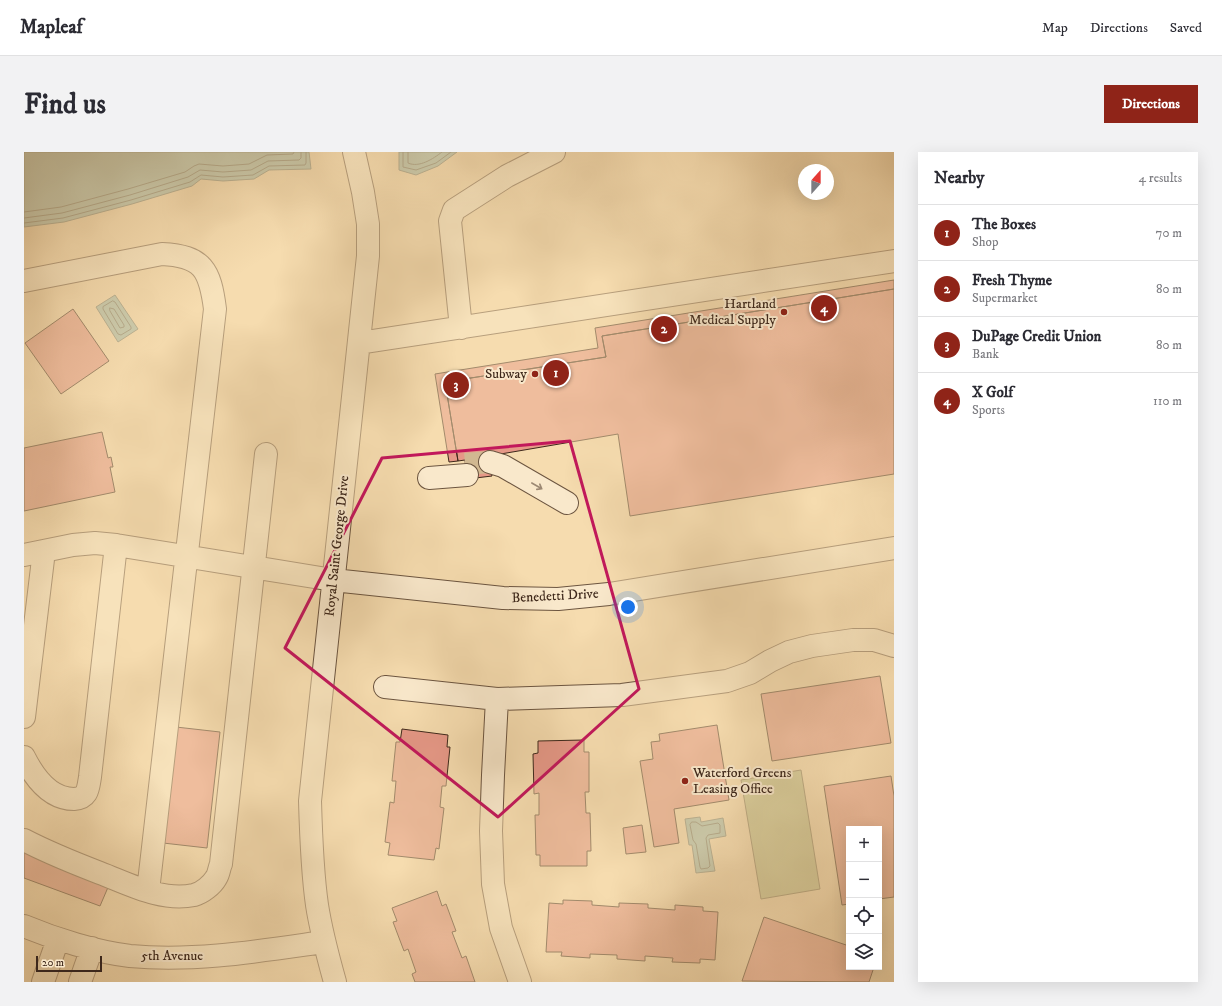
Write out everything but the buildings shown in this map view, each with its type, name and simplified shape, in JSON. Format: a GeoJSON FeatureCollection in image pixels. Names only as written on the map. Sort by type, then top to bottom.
{"type":"FeatureCollection","features":[{"type":"Feature","properties":{"kind":"street","name":"Royal Saint George Drive"},"geometry":{"type":"LineString","coordinates":[[335,982],[324,942],[317,905],[311,850],[310,801],[368,256],[368,230],[363,192],[354,152]]}},
{"type":"Feature","properties":{"kind":"street"},"geometry":{"type":"LineString","coordinates":[[461,328],[450,222],[454,210],[507,176],[554,152]]}},
{"type":"Feature","properties":{"kind":"street"},"geometry":{"type":"LineString","coordinates":[[24,281],[162,254],[176,255],[191,259],[202,267],[209,278],[213,294],[215,309],[148,891]]}},
{"type":"Feature","properties":{"kind":"street"},"geometry":{"type":"LineString","coordinates":[[359,343],[894,261]]}},
{"type":"Feature","properties":{"kind":"street"},"geometry":{"type":"LineString","coordinates":[[24,840],[48,853],[148,891],[165,895],[182,896],[196,894],[208,888],[216,878],[221,864],[266,454]]}},
{"type":"Feature","properties":{"kind":"street"},"geometry":{"type":"LineString","coordinates":[[490,467],[513,472],[567,503]]}},
{"type":"Feature","properties":{"kind":"street"},"geometry":{"type":"LineString","coordinates":[[429,472],[466,470]]}},
{"type":"Feature","properties":{"kind":"street","name":"Benedetti Drive"},"geometry":{"type":"LineString","coordinates":[[34,553],[73,545],[116,545],[333,580],[503,598],[558,599],[609,594],[894,548]]}},
{"type":"Feature","properties":{"kind":"street"},"geometry":{"type":"LineString","coordinates":[[24,757],[34,775],[49,791],[69,799],[80,798],[84,796],[88,790],[116,545]]}},
{"type":"Feature","properties":{"kind":"street"},"geometry":{"type":"LineString","coordinates":[[24,717],[34,553]]}},
{"type":"Feature","properties":{"kind":"street"},"geometry":{"type":"LineString","coordinates":[[386,687],[497,699],[622,694],[727,681],[750,673],[789,652],[812,646],[853,640],[874,640],[894,646]]}},
{"type":"Feature","properties":{"kind":"street"},"geometry":{"type":"LineString","coordinates":[[497,699],[491,832],[493,884],[501,928],[520,982]]}},
{"type":"Feature","properties":{"kind":"street","name":"5th Avenue"},"geometry":{"type":"LineString","coordinates":[[24,926],[58,939],[128,956],[192,958],[238,954],[324,942]]}},
{"type":"Feature","properties":{"kind":"street"},"geometry":{"type":"LineString","coordinates":[[43,982],[58,939]]}},
{"type":"Feature","properties":{"kind":"street"},"geometry":{"type":"LineString","coordinates":[[80,982],[92,948]]}},
{"type":"Feature","properties":{"kind":"highlighted area"},"geometry":{"type":"Polygon","coordinates":[[[570,441],[639,689],[498,817],[285,648],[382,458],[570,441]]]}},
{"type":"Feature","properties":{"kind":"green space"},"geometry":{"type":"Polygon","coordinates":[[[801,770],[820,889],[761,899],[741,780],[801,770]]]}},
{"type":"Feature","properties":{"kind":"water"},"geometry":{"type":"Polygon","coordinates":[[[24,152],[309,152],[311,169],[269,170],[254,179],[223,181],[201,179],[192,186],[132,204],[64,222],[24,227],[24,152]]]}},
{"type":"Feature","properties":{"kind":"water"},"geometry":{"type":"Polygon","coordinates":[[[399,152],[457,152],[438,166],[416,175],[399,170],[399,152]]]}},
{"type":"Feature","properties":{"kind":"water"},"geometry":{"type":"Polygon","coordinates":[[[115,295],[138,329],[118,342],[96,307],[115,295]]]}},
{"type":"Feature","properties":{"kind":"water"},"geometry":{"type":"Polygon","coordinates":[[[700,817],[701,822],[723,818],[726,836],[709,839],[715,871],[696,873],[692,845],[689,845],[685,819],[700,817]]]}},
{"type":"Feature","properties":{"kind":"tunnel"},"geometry":{"type":"LineString","coordinates":[[465,464],[490,462]]}},
{"type":"Feature","properties":{"kind":"place","name":"X Golf"},"geometry":{"type":"Point","coordinates":[824,308]}},
{"type":"Feature","properties":{"kind":"place","name":"Hartland Medical Supply"},"geometry":{"type":"Point","coordinates":[784,312]}},
{"type":"Feature","properties":{"kind":"place","name":"Fresh Thyme"},"geometry":{"type":"Point","coordinates":[664,329]}},
{"type":"Feature","properties":{"kind":"place","name":"The Boxes"},"geometry":{"type":"Point","coordinates":[556,373]}},
{"type":"Feature","properties":{"kind":"place","name":"Subway"},"geometry":{"type":"Point","coordinates":[535,374]}},
{"type":"Feature","properties":{"kind":"place","name":"DuPage Credit Union"},"geometry":{"type":"Point","coordinates":[456,385]}},
{"type":"Feature","properties":{"kind":"place","name":"Waterford Greens Leasing Office"},"geometry":{"type":"Point","coordinates":[685,781]}}]}
